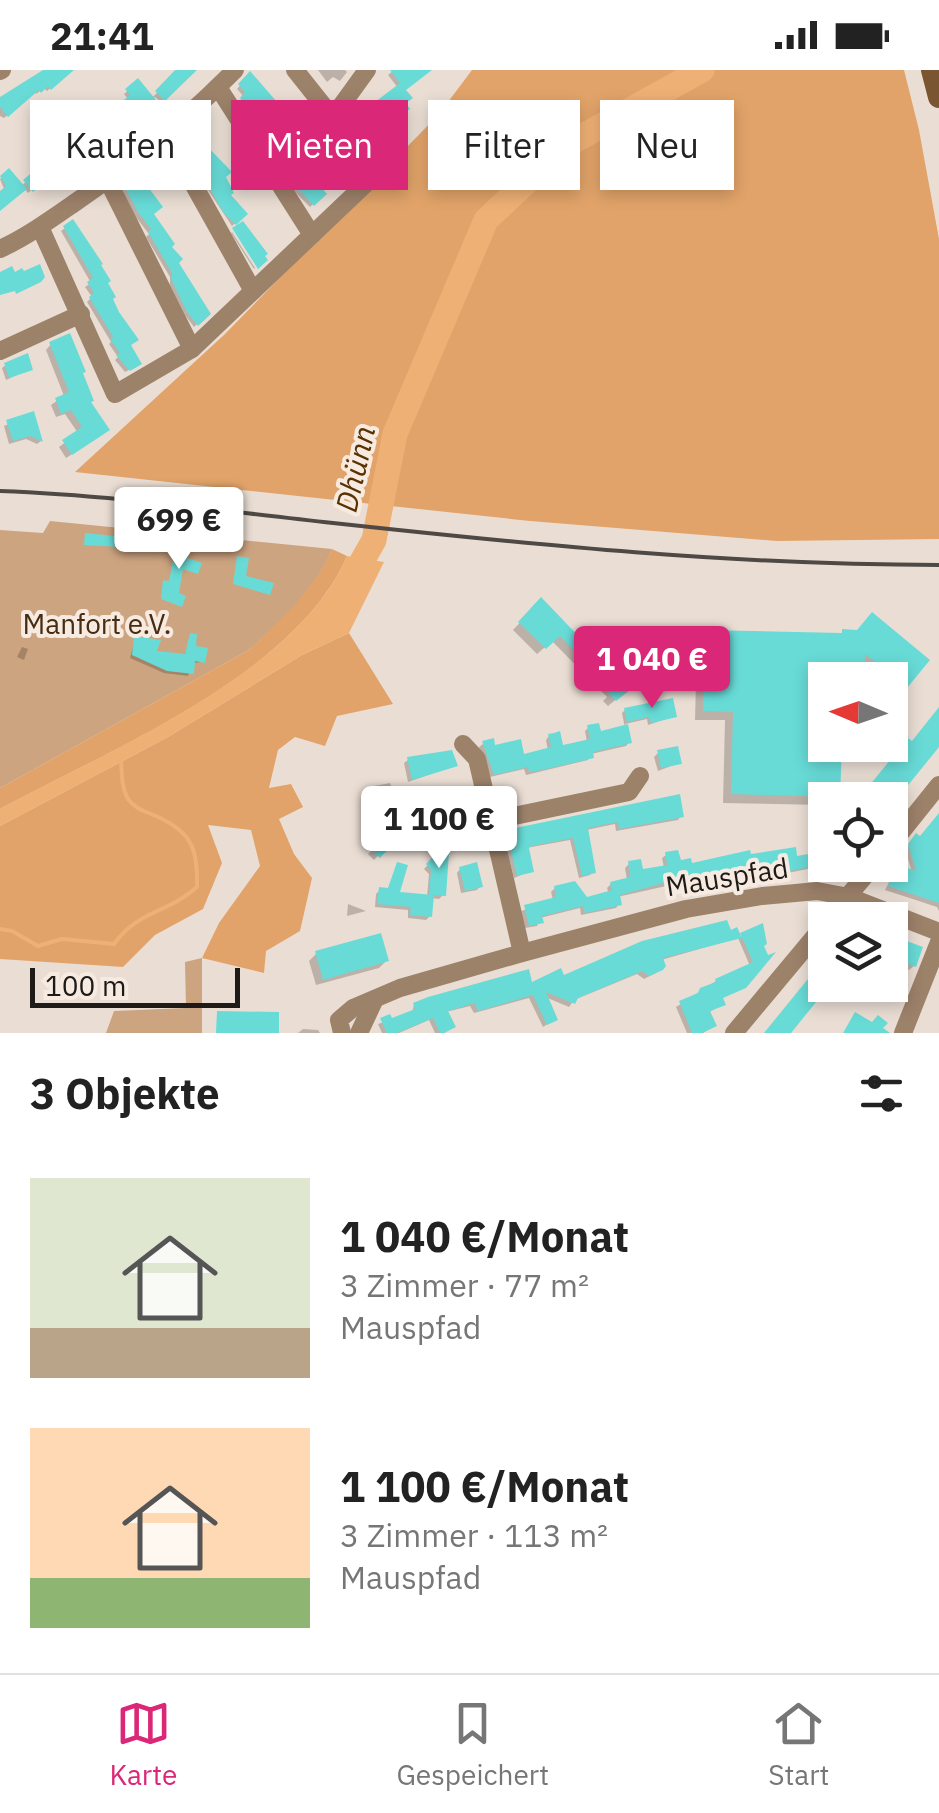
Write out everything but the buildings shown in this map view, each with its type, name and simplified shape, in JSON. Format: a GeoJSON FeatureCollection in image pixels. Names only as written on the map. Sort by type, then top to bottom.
{"type":"FeatureCollection","features":[{"type":"Feature","properties":{"kind":"main road"},"geometry":{"type":"LineString","coordinates":[[932,70],[939,96]]}},
{"type":"Feature","properties":{"kind":"street"},"geometry":{"type":"LineString","coordinates":[[204,100],[234,70]]}},
{"type":"Feature","properties":{"kind":"street"},"geometry":{"type":"LineString","coordinates":[[295,70],[319,100]]}},
{"type":"Feature","properties":{"kind":"street"},"geometry":{"type":"LineString","coordinates":[[345,100],[367,70]]}},
{"type":"Feature","properties":{"kind":"street"},"geometry":{"type":"LineString","coordinates":[[218,86],[312,235]]}},
{"type":"Feature","properties":{"kind":"street"},"geometry":{"type":"LineString","coordinates":[[0,249],[94,190]]}},
{"type":"Feature","properties":{"kind":"street"},"geometry":{"type":"LineString","coordinates":[[113,190],[192,348]]}},
{"type":"Feature","properties":{"kind":"street"},"geometry":{"type":"LineString","coordinates":[[196,190],[253,291]]}},
{"type":"Feature","properties":{"kind":"street"},"geometry":{"type":"LineString","coordinates":[[40,226],[115,394],[192,348],[360,190]]}},
{"type":"Feature","properties":{"kind":"street"},"geometry":{"type":"LineString","coordinates":[[0,351],[81,314]]}},
{"type":"Feature","properties":{"kind":"street"},"geometry":{"type":"LineString","coordinates":[[463,744],[477,759],[522,953]]}},
{"type":"Feature","properties":{"kind":"street"},"geometry":{"type":"LineString","coordinates":[[490,820],[630,792],[640,776]]}},
{"type":"Feature","properties":{"kind":"street"},"geometry":{"type":"LineString","coordinates":[[908,824],[939,785]]}},
{"type":"Feature","properties":{"kind":"street"},"geometry":{"type":"LineString","coordinates":[[845,902],[861,882]]}},
{"type":"Feature","properties":{"kind":"street","name":"Mauspfad"},"geometry":{"type":"LineString","coordinates":[[342,1033],[339,1020],[374,999],[522,953],[686,909],[818,891],[849,897],[939,932]]}},
{"type":"Feature","properties":{"kind":"street"},"geometry":{"type":"LineString","coordinates":[[903,1033],[939,942]]}},
{"type":"Feature","properties":{"kind":"street"},"geometry":{"type":"LineString","coordinates":[[734,1033],[808,945]]}},
{"type":"Feature","properties":{"kind":"street"},"geometry":{"type":"LineString","coordinates":[[359,1033],[374,999]]}},
{"type":"Feature","properties":{"kind":"green space","name":"Manfort e.V."},"geometry":{"type":"Polygon","coordinates":[[[50,521],[332,549],[307,591],[249,650],[0,788],[0,530],[43,533],[50,521]]]}},
{"type":"Feature","properties":{"kind":"green space"},"geometry":{"type":"Polygon","coordinates":[[[202,958],[202,1033],[106,1033],[114,1011],[186,1008],[185,962],[202,958]]]}},
{"type":"Feature","properties":{"kind":"shaded area"},"geometry":{"type":"Polygon","coordinates":[[[472,70],[904,70],[939,239],[939,539],[777,541],[530,521],[75,472],[225,334],[365,190],[408,190],[408,146],[428,125],[428,190],[580,190],[580,100],[450,100],[472,70]]]}},
{"type":"Feature","properties":{"kind":"shaded area"},"geometry":{"type":"Polygon","coordinates":[[[332,549],[347,556],[322,599],[287,637],[244,673],[144,734],[0,809],[0,788],[249,650],[307,590],[332,549]]]}},
{"type":"Feature","properties":{"kind":"shaded area"},"geometry":{"type":"Polygon","coordinates":[[[347,556],[384,562],[349,633],[302,655],[168,737],[0,826],[0,809],[145,734],[244,672],[287,637],[322,598],[347,556]]]}},
{"type":"Feature","properties":{"kind":"shaded area"},"geometry":{"type":"Polygon","coordinates":[[[349,633],[393,704],[337,716],[325,746],[295,737],[278,750],[269,788],[291,784],[303,807],[279,819],[294,854],[312,878],[300,931],[266,951],[264,973],[202,958],[219,923],[260,866],[251,830],[208,825],[222,863],[203,909],[155,935],[123,967],[0,959],[0,826],[168,737],[302,655],[349,633]]]}},
{"type":"Feature","properties":{"kind":"waterway","name":"Dhünn"},"geometry":{"type":"LineString","coordinates":[[347,588],[374,540],[395,434],[486,220],[565,146],[702,70]]}},
{"type":"Feature","properties":{"kind":"waterway"},"geometry":{"type":"LineString","coordinates":[[0,929],[12,931],[38,946],[62,939],[114,944],[143,918],[197,887],[190,843],[178,828],[128,799],[121,759]]}},
{"type":"Feature","properties":{"kind":"railway"},"geometry":{"type":"LineString","coordinates":[[0,491],[635,552],[787,562],[939,565]]}}]}
